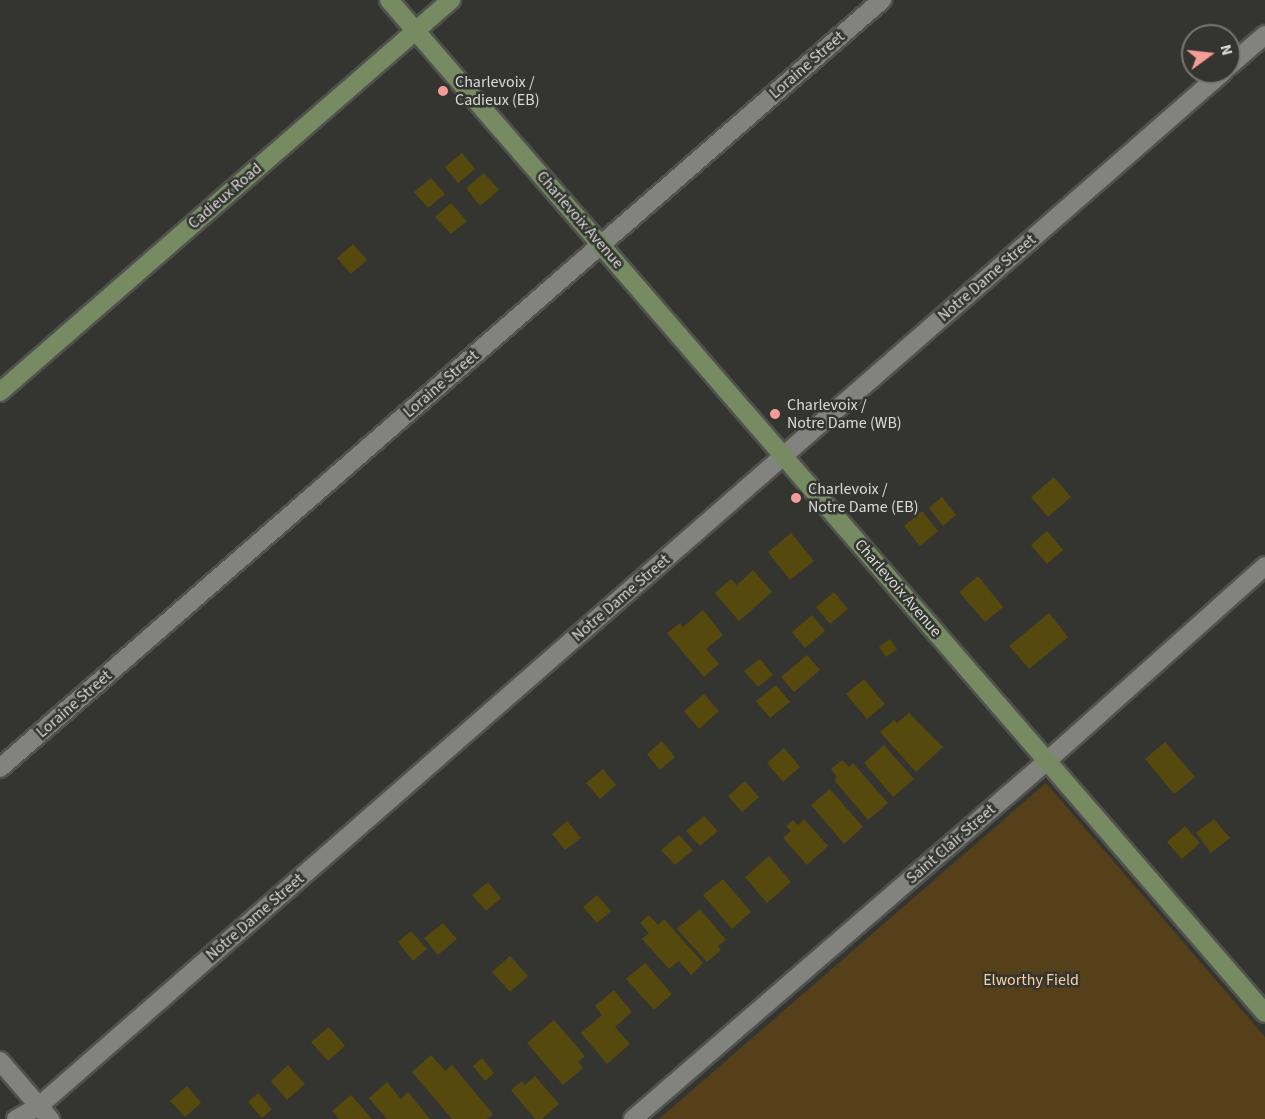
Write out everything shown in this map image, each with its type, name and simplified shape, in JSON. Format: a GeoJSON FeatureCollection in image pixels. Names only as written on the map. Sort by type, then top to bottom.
{"type":"FeatureCollection","features":[{"type":"Feature","properties":{"kind":"street","name":"Charlevoix Avenue"},"geometry":{"type":"LineString","coordinates":[[389,0],[1265,1013]]}},
{"type":"Feature","properties":{"kind":"street","name":"Cadieux Road"},"geometry":{"type":"LineString","coordinates":[[0,392],[451,0]]}},
{"type":"Feature","properties":{"kind":"street","name":"Loraine Street"},"geometry":{"type":"LineString","coordinates":[[0,768],[882,0]]}},
{"type":"Feature","properties":{"kind":"street"},"geometry":{"type":"LineString","coordinates":[[1241,56],[1265,35]]}},
{"type":"Feature","properties":{"kind":"street","name":"Notre Dame Street"},"geometry":{"type":"LineString","coordinates":[[16,1119],[44,1112],[784,456],[1209,84]]}},
{"type":"Feature","properties":{"kind":"street","name":"Saint Clair Street"},"geometry":{"type":"LineString","coordinates":[[633,1119],[1047,761],[1265,566]]}},
{"type":"Feature","properties":{"kind":"street"},"geometry":{"type":"LineString","coordinates":[[0,1061],[44,1112]]}},
{"type":"Feature","properties":{"kind":"green space","name":"Elworthy Field"},"geometry":{"type":"Polygon","coordinates":[[[1046,783],[1265,1037],[1265,1119],[659,1119],[1046,783]]]}},
{"type":"Feature","properties":{"kind":"building"},"geometry":{"type":"Polygon","coordinates":[[[462,153],[475,169],[458,183],[445,167],[462,153]]]}},
{"type":"Feature","properties":{"kind":"building"},"geometry":{"type":"Polygon","coordinates":[[[484,173],[499,190],[480,206],[466,188],[484,173]]]}},
{"type":"Feature","properties":{"kind":"building"},"geometry":{"type":"Polygon","coordinates":[[[431,178],[445,194],[428,208],[414,192],[431,178]]]}},
{"type":"Feature","properties":{"kind":"building"},"geometry":{"type":"Polygon","coordinates":[[[451,203],[467,221],[451,234],[435,217],[451,203]]]}},
{"type":"Feature","properties":{"kind":"building"},"geometry":{"type":"Polygon","coordinates":[[[353,244],[367,260],[351,274],[337,258],[353,244]]]}},
{"type":"Feature","properties":{"kind":"building"},"geometry":{"type":"Polygon","coordinates":[[[1054,477],[1071,497],[1048,517],[1031,497],[1054,477]]]}},
{"type":"Feature","properties":{"kind":"building"},"geometry":{"type":"Polygon","coordinates":[[[942,497],[956,515],[943,526],[929,508],[942,497]]]}},
{"type":"Feature","properties":{"kind":"building"},"geometry":{"type":"Polygon","coordinates":[[[922,511],[938,531],[920,546],[904,526],[922,511]]]}},
{"type":"Feature","properties":{"kind":"building"},"geometry":{"type":"Polygon","coordinates":[[[1047,531],[1063,550],[1047,564],[1031,545],[1047,531]]]}},
{"type":"Feature","properties":{"kind":"building"},"geometry":{"type":"Polygon","coordinates":[[[791,533],[814,561],[790,580],[768,552],[791,533]]]}},
{"type":"Feature","properties":{"kind":"building"},"geometry":{"type":"Polygon","coordinates":[[[753,570],[772,592],[739,621],[715,593],[731,579],[737,585],[753,570]]]}},
{"type":"Feature","properties":{"kind":"building"},"geometry":{"type":"Polygon","coordinates":[[[978,576],[1003,607],[985,622],[959,592],[978,576]]]}},
{"type":"Feature","properties":{"kind":"building"},"geometry":{"type":"Polygon","coordinates":[[[834,592],[848,609],[830,624],[816,607],[834,592]]]}},
{"type":"Feature","properties":{"kind":"building"},"geometry":{"type":"Polygon","coordinates":[[[703,610],[723,635],[706,649],[719,664],[704,677],[667,633],[680,623],[683,627],[703,610]]]}},
{"type":"Feature","properties":{"kind":"building"},"geometry":{"type":"Polygon","coordinates":[[[1049,613],[1068,637],[1029,669],[1009,646],[1049,613]]]}},
{"type":"Feature","properties":{"kind":"building"},"geometry":{"type":"Polygon","coordinates":[[[812,615],[825,631],[805,648],[792,632],[812,615]]]}},
{"type":"Feature","properties":{"kind":"building"},"geometry":{"type":"Polygon","coordinates":[[[890,639],[897,649],[886,657],[879,647],[890,639]]]}},
{"type":"Feature","properties":{"kind":"building"},"geometry":{"type":"Polygon","coordinates":[[[807,655],[820,670],[794,692],[781,677],[807,655]]]}},
{"type":"Feature","properties":{"kind":"building"},"geometry":{"type":"Polygon","coordinates":[[[760,659],[773,675],[758,687],[744,671],[760,659]]]}},
{"type":"Feature","properties":{"kind":"building"},"geometry":{"type":"Polygon","coordinates":[[[864,679],[885,704],[867,719],[846,694],[864,679]]]}},
{"type":"Feature","properties":{"kind":"building"},"geometry":{"type":"Polygon","coordinates":[[[776,685],[790,702],[770,718],[756,701],[776,685]]]}},
{"type":"Feature","properties":{"kind":"building"},"geometry":{"type":"Polygon","coordinates":[[[704,694],[719,711],[699,729],[684,711],[704,694]]]}},
{"type":"Feature","properties":{"kind":"building"},"geometry":{"type":"Polygon","coordinates":[[[909,713],[943,747],[916,772],[880,732],[894,720],[897,723],[909,713]]]}},
{"type":"Feature","properties":{"kind":"building"},"geometry":{"type":"Polygon","coordinates":[[[662,741],[675,757],[660,770],[647,754],[662,741]]]}},
{"type":"Feature","properties":{"kind":"building"},"geometry":{"type":"Polygon","coordinates":[[[1165,742],[1195,777],[1174,794],[1145,759],[1165,742]]]}},
{"type":"Feature","properties":{"kind":"building"},"geometry":{"type":"Polygon","coordinates":[[[884,745],[914,779],[893,797],[864,763],[884,745]]]}},
{"type":"Feature","properties":{"kind":"building"},"geometry":{"type":"Polygon","coordinates":[[[784,748],[800,767],[783,782],[767,763],[784,748]]]}},
{"type":"Feature","properties":{"kind":"building"},"geometry":{"type":"Polygon","coordinates":[[[842,760],[849,767],[853,763],[888,803],[868,820],[834,780],[837,777],[831,769],[842,760]]]}},
{"type":"Feature","properties":{"kind":"building"},"geometry":{"type":"Polygon","coordinates":[[[603,769],[616,785],[600,799],[586,783],[603,769]]]}},
{"type":"Feature","properties":{"kind":"building"},"geometry":{"type":"Polygon","coordinates":[[[745,781],[759,797],[742,812],[728,796],[745,781]]]}},
{"type":"Feature","properties":{"kind":"building"},"geometry":{"type":"Polygon","coordinates":[[[830,789],[863,827],[844,844],[811,805],[830,789]]]}},
{"type":"Feature","properties":{"kind":"building"},"geometry":{"type":"Polygon","coordinates":[[[704,816],[718,831],[700,846],[686,831],[704,816]]]}},
{"type":"Feature","properties":{"kind":"building"},"geometry":{"type":"Polygon","coordinates":[[[804,819],[828,846],[807,865],[783,838],[791,831],[786,826],[793,820],[798,825],[804,819]]]}},
{"type":"Feature","properties":{"kind":"building"},"geometry":{"type":"Polygon","coordinates":[[[1214,819],[1230,838],[1211,853],[1196,833],[1214,819]]]}},
{"type":"Feature","properties":{"kind":"building"},"geometry":{"type":"Polygon","coordinates":[[[567,821],[581,838],[565,850],[552,834],[567,821]]]}},
{"type":"Feature","properties":{"kind":"building"},"geometry":{"type":"Polygon","coordinates":[[[1185,826],[1200,843],[1182,859],[1167,842],[1185,826]]]}},
{"type":"Feature","properties":{"kind":"building"},"geometry":{"type":"Polygon","coordinates":[[[679,835],[693,850],[675,865],[661,850],[679,835]]]}},
{"type":"Feature","properties":{"kind":"building"},"geometry":{"type":"Polygon","coordinates":[[[769,856],[791,882],[767,903],[745,877],[769,856]]]}},
{"type":"Feature","properties":{"kind":"building"},"geometry":{"type":"Polygon","coordinates":[[[723,879],[751,912],[732,929],[703,895],[723,879]]]}},
{"type":"Feature","properties":{"kind":"building"},"geometry":{"type":"Polygon","coordinates":[[[488,882],[501,898],[486,911],[472,895],[488,882]]]}},
{"type":"Feature","properties":{"kind":"building"},"geometry":{"type":"Polygon","coordinates":[[[597,895],[611,911],[597,923],[583,907],[597,895]]]}},
{"type":"Feature","properties":{"kind":"building"},"geometry":{"type":"Polygon","coordinates":[[[700,909],[726,940],[718,946],[721,950],[707,962],[677,929],[700,909]]]}},
{"type":"Feature","properties":{"kind":"building"},"geometry":{"type":"Polygon","coordinates":[[[649,915],[658,925],[664,919],[703,963],[691,975],[679,961],[669,969],[642,939],[649,933],[640,923],[649,915]]]}},
{"type":"Feature","properties":{"kind":"building"},"geometry":{"type":"Polygon","coordinates":[[[443,923],[457,939],[438,955],[424,938],[443,923]]]}},
{"type":"Feature","properties":{"kind":"building"},"geometry":{"type":"Polygon","coordinates":[[[411,931],[427,949],[413,961],[398,942],[411,931]]]}},
{"type":"Feature","properties":{"kind":"building"},"geometry":{"type":"Polygon","coordinates":[[[510,956],[528,976],[510,992],[492,972],[510,956]]]}},
{"type":"Feature","properties":{"kind":"building"},"geometry":{"type":"Polygon","coordinates":[[[645,963],[672,994],[654,1010],[626,979],[645,963]]]}},
{"type":"Feature","properties":{"kind":"building"},"geometry":{"type":"Polygon","coordinates":[[[614,990],[632,1012],[615,1027],[630,1044],[607,1064],[581,1033],[602,1015],[595,1006],[614,990]]]}},
{"type":"Feature","properties":{"kind":"building"},"geometry":{"type":"Polygon","coordinates":[[[554,1020],[585,1056],[578,1062],[583,1068],[563,1085],[527,1043],[554,1020]]]}},
{"type":"Feature","properties":{"kind":"building"},"geometry":{"type":"Polygon","coordinates":[[[329,1027],[345,1046],[328,1061],[311,1042],[329,1027]]]}},
{"type":"Feature","properties":{"kind":"building"},"geometry":{"type":"Polygon","coordinates":[[[431,1055],[445,1071],[452,1065],[493,1114],[487,1119],[452,1119],[412,1072],[431,1055]]]}},
{"type":"Feature","properties":{"kind":"building"},"geometry":{"type":"Polygon","coordinates":[[[482,1058],[494,1073],[485,1081],[473,1066],[482,1058]]]}},
{"type":"Feature","properties":{"kind":"building"},"geometry":{"type":"Polygon","coordinates":[[[288,1065],[305,1084],[287,1100],[271,1081],[288,1065]]]}},
{"type":"Feature","properties":{"kind":"building"},"geometry":{"type":"Polygon","coordinates":[[[535,1076],[559,1104],[542,1119],[535,1119],[511,1090],[522,1081],[525,1085],[535,1076]]]}},
{"type":"Feature","properties":{"kind":"building"},"geometry":{"type":"Polygon","coordinates":[[[387,1082],[401,1099],[408,1092],[430,1119],[387,1119],[369,1098],[387,1082]]]}},
{"type":"Feature","properties":{"kind":"building"},"geometry":{"type":"Polygon","coordinates":[[[187,1086],[201,1103],[185,1117],[170,1101],[187,1086]]]}},
{"type":"Feature","properties":{"kind":"building"},"geometry":{"type":"Polygon","coordinates":[[[258,1093],[272,1109],[262,1118],[248,1102],[258,1093]]]}},
{"type":"Feature","properties":{"kind":"building"},"geometry":{"type":"Polygon","coordinates":[[[351,1095],[372,1119],[339,1119],[332,1111],[351,1095]]]}},
{"type":"Feature","properties":{"kind":"place","name":"Charlevoix / Cadieux (EB)"},"geometry":{"type":"Point","coordinates":[443,91]}},
{"type":"Feature","properties":{"kind":"place","name":"Charlevoix / Notre Dame (WB)"},"geometry":{"type":"Point","coordinates":[775,414]}},
{"type":"Feature","properties":{"kind":"place","name":"Charlevoix / Notre Dame (EB)"},"geometry":{"type":"Point","coordinates":[796,498]}}]}
